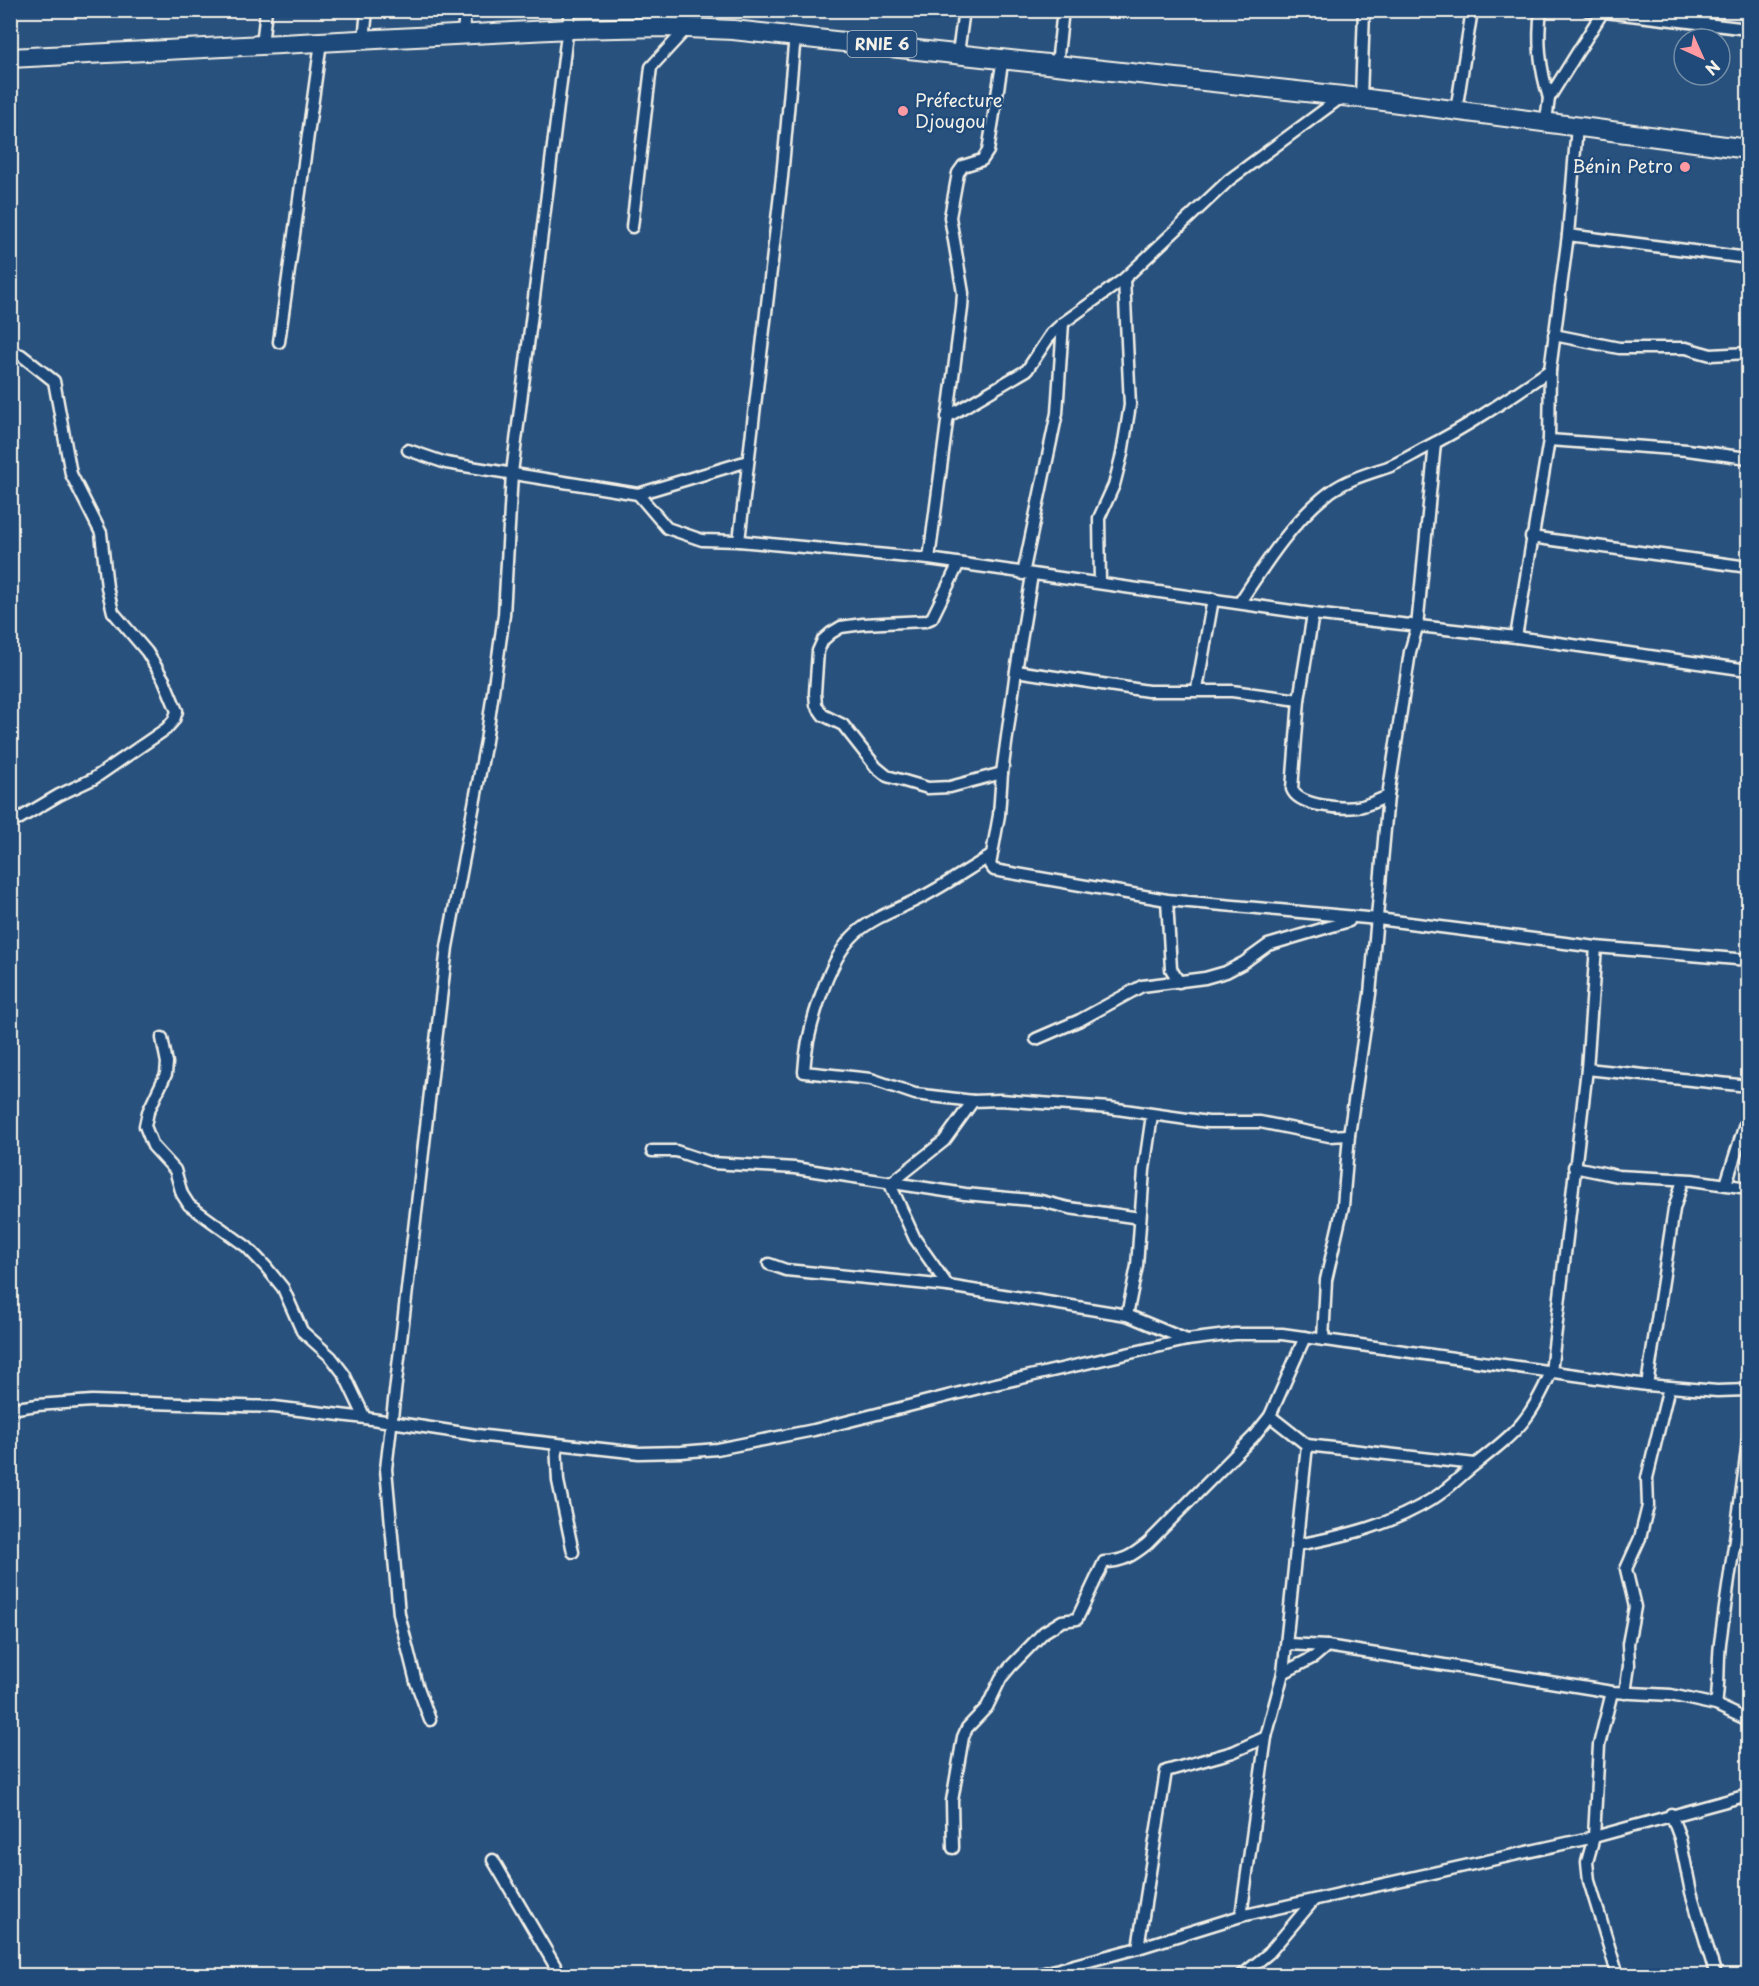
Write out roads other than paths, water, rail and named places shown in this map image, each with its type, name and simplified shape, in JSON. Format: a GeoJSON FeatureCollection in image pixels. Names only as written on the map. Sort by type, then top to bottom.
{"type":"FeatureCollection","features":[{"type":"Feature","properties":{"kind":"main road","name":"RNIE 6"},"geometry":{"type":"LineString","coordinates":[[10,58],[570,29],[665,19],[687,28],[795,35],[1362,98],[1749,149]]}},
{"type":"Feature","properties":{"kind":"street"},"geometry":{"type":"LineString","coordinates":[[262,45],[266,10]]}},
{"type":"Feature","properties":{"kind":"street"},"geometry":{"type":"LineString","coordinates":[[364,40],[367,10]]}},
{"type":"Feature","properties":{"kind":"street"},"geometry":{"type":"LineString","coordinates":[[463,34],[465,10]]}},
{"type":"Feature","properties":{"kind":"street"},"geometry":{"type":"LineString","coordinates":[[430,1720],[416,1682],[399,1614],[386,1469],[447,947],[486,741],[504,615],[512,473],[570,29],[570,10]]}},
{"type":"Feature","properties":{"kind":"street"},"geometry":{"type":"LineString","coordinates":[[958,53],[964,10]]}},
{"type":"Feature","properties":{"kind":"street"},"geometry":{"type":"LineString","coordinates":[[1057,64],[1063,10]]}},
{"type":"Feature","properties":{"kind":"street"},"geometry":{"type":"LineString","coordinates":[[1362,98],[1364,10]]}},
{"type":"Feature","properties":{"kind":"street"},"geometry":{"type":"LineString","coordinates":[[1456,111],[1472,10]]}},
{"type":"Feature","properties":{"kind":"street"},"geometry":{"type":"LineString","coordinates":[[1542,10],[1537,37],[1539,58],[1549,98],[1546,121]]}},
{"type":"Feature","properties":{"kind":"street"},"geometry":{"type":"LineString","coordinates":[[1587,10],[1749,29]]}},
{"type":"Feature","properties":{"kind":"street"},"geometry":{"type":"LineString","coordinates":[[1549,98],[1602,13]]}},
{"type":"Feature","properties":{"kind":"street"},"geometry":{"type":"LineString","coordinates":[[632,227],[651,67],[687,28]]}},
{"type":"Feature","properties":{"kind":"street"},"geometry":{"type":"LineString","coordinates":[[739,541],[782,177],[795,35]]}},
{"type":"Feature","properties":{"kind":"street"},"geometry":{"type":"LineString","coordinates":[[279,342],[321,42]]}},
{"type":"Feature","properties":{"kind":"street"},"geometry":{"type":"LineString","coordinates":[[929,559],[963,293],[950,217],[958,173],[963,166],[982,159],[988,151],[1003,58]]}},
{"type":"Feature","properties":{"kind":"street"},"geometry":{"type":"LineString","coordinates":[[947,417],[1028,370],[1051,334],[1063,323],[1124,279],[1229,180],[1343,96]]}},
{"type":"Feature","properties":{"kind":"street"},"geometry":{"type":"LineString","coordinates":[[1516,637],[1549,440],[1550,370],[1568,235],[1577,126]]}},
{"type":"Feature","properties":{"kind":"street"},"geometry":{"type":"LineString","coordinates":[[1568,235],[1749,258]]}},
{"type":"Feature","properties":{"kind":"street"},"geometry":{"type":"LineString","coordinates":[[1100,583],[1098,518],[1114,485],[1130,405],[1124,279]]}},
{"type":"Feature","properties":{"kind":"street"},"geometry":{"type":"LineString","coordinates":[[1063,323],[1057,413],[1028,575],[1002,773],[999,815],[991,856],[990,865],[994,870],[1167,900],[1378,920],[1596,947],[1749,960]]}},
{"type":"Feature","properties":{"kind":"street"},"geometry":{"type":"LineString","coordinates":[[1554,335],[1619,348],[1686,348],[1711,355],[1749,353]]}},
{"type":"Feature","properties":{"kind":"street"},"geometry":{"type":"LineString","coordinates":[[10,351],[21,355],[54,381],[71,474],[100,533],[106,587],[112,612],[147,652],[164,680],[177,711],[174,720],[166,729],[93,779],[59,795],[10,824]]}},
{"type":"Feature","properties":{"kind":"street"},"geometry":{"type":"LineString","coordinates":[[1240,602],[1266,562],[1304,517],[1344,482],[1390,466],[1435,443],[1486,415],[1550,370]]}},
{"type":"Feature","properties":{"kind":"street"},"geometry":{"type":"LineString","coordinates":[[1549,440],[1686,450],[1749,458]]}},
{"type":"Feature","properties":{"kind":"street"},"geometry":{"type":"LineString","coordinates":[[1323,1340],[1326,1280],[1343,1206],[1349,1135],[1378,920],[1388,796],[1410,652],[1417,627],[1435,443]]}},
{"type":"Feature","properties":{"kind":"street"},"geometry":{"type":"LineString","coordinates":[[408,450],[446,463],[638,494],[748,461]]}},
{"type":"Feature","properties":{"kind":"street"},"geometry":{"type":"LineString","coordinates":[[638,494],[668,528],[702,540],[739,541],[929,559],[958,565],[1240,602],[1313,614],[1516,637],[1749,670]]}},
{"type":"Feature","properties":{"kind":"street"},"geometry":{"type":"LineString","coordinates":[[1531,537],[1749,567]]}},
{"type":"Feature","properties":{"kind":"street"},"geometry":{"type":"LineString","coordinates":[[958,565],[932,618],[925,621],[841,627],[823,640],[818,651],[815,676],[816,705],[824,715],[849,732],[876,767],[887,776],[928,788],[950,787],[1002,773]]}},
{"type":"Feature","properties":{"kind":"street"},"geometry":{"type":"LineString","coordinates":[[1197,689],[1213,599]]}},
{"type":"Feature","properties":{"kind":"street"},"geometry":{"type":"LineString","coordinates":[[1313,614],[1299,700],[1292,789],[1294,794],[1303,800],[1344,807],[1359,807],[1388,796]]}},
{"type":"Feature","properties":{"kind":"street"},"geometry":{"type":"LineString","coordinates":[[1016,671],[1148,691],[1197,689],[1299,700]]}},
{"type":"Feature","properties":{"kind":"street"},"geometry":{"type":"LineString","coordinates":[[991,856],[926,895],[869,924],[854,935],[829,975],[805,1053],[804,1072],[871,1079],[915,1094],[973,1101],[1000,1100],[1082,1106],[1208,1122],[1260,1122],[1329,1136],[1349,1135]]}},
{"type":"Feature","properties":{"kind":"street"},"geometry":{"type":"LineString","coordinates":[[1167,900],[1171,969],[1179,982]]}},
{"type":"Feature","properties":{"kind":"street"},"geometry":{"type":"LineString","coordinates":[[1036,1039],[1080,1020],[1142,986],[1179,982],[1226,972],[1268,945],[1358,919]]}},
{"type":"Feature","properties":{"kind":"street"},"geometry":{"type":"LineString","coordinates":[[1297,1545],[1349,1536],[1412,1510],[1454,1484],[1520,1428],[1539,1399],[1551,1372],[1587,1069],[1596,947]]}},
{"type":"Feature","properties":{"kind":"street"},"geometry":{"type":"LineString","coordinates":[[162,1038],[167,1063],[166,1074],[148,1112],[145,1126],[153,1146],[175,1170],[182,1194],[189,1205],[248,1247],[283,1288],[302,1331],[331,1357],[344,1374],[365,1418]]}},
{"type":"Feature","properties":{"kind":"street"},"geometry":{"type":"LineString","coordinates":[[1587,1069],[1749,1086]]}},
{"type":"Feature","properties":{"kind":"street"},"geometry":{"type":"LineString","coordinates":[[890,1184],[944,1141],[973,1101]]}},
{"type":"Feature","properties":{"kind":"street"},"geometry":{"type":"LineString","coordinates":[[1127,1315],[1137,1266],[1152,1115]]}},
{"type":"Feature","properties":{"kind":"street"},"geometry":{"type":"LineString","coordinates":[[1726,1184],[1749,1115]]}},
{"type":"Feature","properties":{"kind":"street"},"geometry":{"type":"LineString","coordinates":[[652,1151],[676,1151],[712,1163],[795,1168],[890,1184],[1028,1199],[1069,1208],[1140,1218]]}},
{"type":"Feature","properties":{"kind":"street"},"geometry":{"type":"LineString","coordinates":[[1574,1167],[1618,1176],[1683,1180],[1749,1188]]}},
{"type":"Feature","properties":{"kind":"street"},"geometry":{"type":"LineString","coordinates":[[1647,1385],[1674,1209],[1683,1180]]}},
{"type":"Feature","properties":{"kind":"street"},"geometry":{"type":"LineString","coordinates":[[890,1184],[915,1239],[948,1286]]}},
{"type":"Feature","properties":{"kind":"street"},"geometry":{"type":"LineString","coordinates":[[769,1264],[786,1270],[948,1286],[1127,1315],[1187,1340]]}},
{"type":"Feature","properties":{"kind":"street"},"geometry":{"type":"LineString","coordinates":[[10,1409],[92,1401],[274,1407],[365,1418],[391,1424],[639,1453],[717,1449],[813,1430],[991,1385],[1187,1340],[1235,1334],[1282,1334],[1647,1385],[1717,1391],[1749,1389]]}},
{"type":"Feature","properties":{"kind":"street"},"geometry":{"type":"LineString","coordinates":[[953,1848],[952,1801],[963,1737],[967,1728],[987,1707],[1001,1678],[1044,1632],[1062,1621],[1077,1618],[1104,1562],[1117,1562],[1128,1558],[1147,1544],[1270,1416],[1305,1337]]}},
{"type":"Feature","properties":{"kind":"street"},"geometry":{"type":"LineString","coordinates":[[1625,1693],[1629,1666],[1628,1644],[1635,1607],[1626,1569],[1640,1538],[1648,1506],[1647,1478],[1669,1387]]}},
{"type":"Feature","properties":{"kind":"street"},"geometry":{"type":"LineString","coordinates":[[1270,1416],[1307,1445],[1475,1464]]}},
{"type":"Feature","properties":{"kind":"street"},"geometry":{"type":"LineString","coordinates":[[1716,1705],[1720,1639],[1734,1556],[1749,1439]]}},
{"type":"Feature","properties":{"kind":"street"},"geometry":{"type":"LineString","coordinates":[[556,1444],[558,1481],[573,1552]]}},
{"type":"Feature","properties":{"kind":"street"},"geometry":{"type":"LineString","coordinates":[[1241,1916],[1266,1737],[1287,1644],[1288,1610],[1307,1445]]}},
{"type":"Feature","properties":{"kind":"street"},"geometry":{"type":"LineString","coordinates":[[1287,1644],[1327,1646],[1612,1692],[1671,1695],[1716,1705],[1749,1720]]}},
{"type":"Feature","properties":{"kind":"street"},"geometry":{"type":"LineString","coordinates":[[1282,1673],[1314,1657],[1327,1646]]}},
{"type":"Feature","properties":{"kind":"street"},"geometry":{"type":"LineString","coordinates":[[1612,1692],[1599,1745],[1594,1837],[1587,1862],[1588,1881],[1618,1976]]}},
{"type":"Feature","properties":{"kind":"street"},"geometry":{"type":"LineString","coordinates":[[1138,1948],[1166,1771],[1182,1764],[1233,1752],[1266,1737]]}},
{"type":"Feature","properties":{"kind":"street"},"geometry":{"type":"LineString","coordinates":[[1033,1976],[1138,1948],[1241,1916],[1594,1837],[1671,1814],[1749,1795]]}},
{"type":"Feature","properties":{"kind":"street"},"geometry":{"type":"LineString","coordinates":[[1671,1814],[1680,1838],[1690,1892],[1716,1976]]}},
{"type":"Feature","properties":{"kind":"street"},"geometry":{"type":"LineString","coordinates":[[493,1860],[561,1976]]}},
{"type":"Feature","properties":{"kind":"street"},"geometry":{"type":"LineString","coordinates":[[1240,1976],[1269,1953],[1313,1901]]}},
{"type":"Feature","properties":{"kind":"place","name":"Préfecture Djougou"},"geometry":{"type":"Point","coordinates":[903,111]}},
{"type":"Feature","properties":{"kind":"place","name":"Bénin Petro"},"geometry":{"type":"Point","coordinates":[1685,167]}}]}
